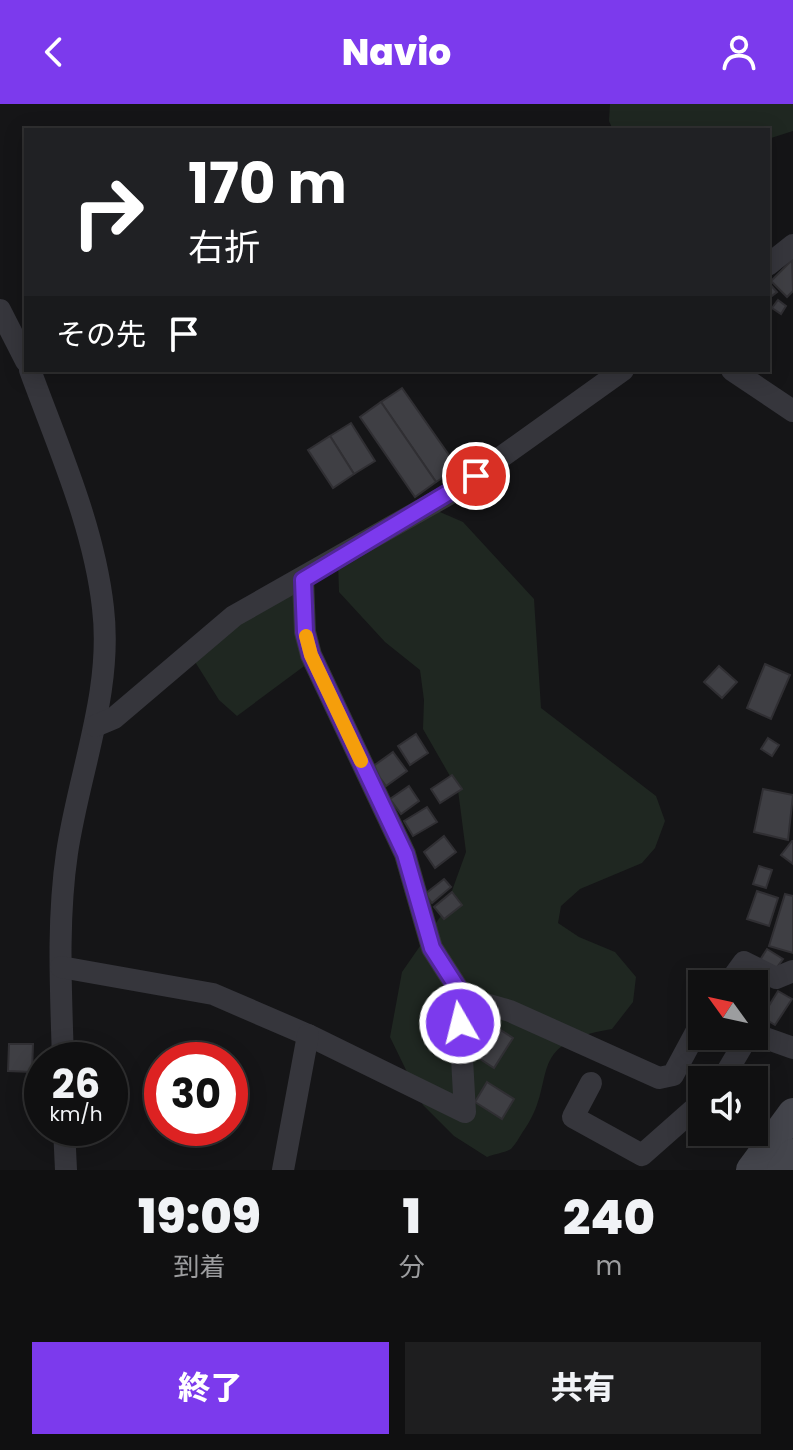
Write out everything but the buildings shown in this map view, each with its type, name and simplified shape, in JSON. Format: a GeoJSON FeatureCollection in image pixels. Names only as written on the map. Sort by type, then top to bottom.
{"type":"FeatureCollection","features":[{"type":"Feature","properties":{"kind":"street"},"geometry":{"type":"LineString","coordinates":[[770,263],[793,245]]}},
{"type":"Feature","properties":{"kind":"street"},"geometry":{"type":"LineString","coordinates":[[0,310],[24,357]]}},
{"type":"Feature","properties":{"kind":"street"},"geometry":{"type":"LineString","coordinates":[[31,372],[94,555],[104,610],[103,663],[95,726],[67,855],[61,967],[63,1042]]}},
{"type":"Feature","properties":{"kind":"street"},"geometry":{"type":"LineString","coordinates":[[95,726],[114,718],[234,616],[303,580],[451,493],[620,372]]}},
{"type":"Feature","properties":{"kind":"street"},"geometry":{"type":"LineString","coordinates":[[735,372],[793,411]]}},
{"type":"Feature","properties":{"kind":"street"},"geometry":{"type":"LineString","coordinates":[[303,580],[305,632],[311,655],[405,854],[432,948],[464,998],[510,1011],[659,1078],[673,1075],[688,1047]]}},
{"type":"Feature","properties":{"kind":"street"},"geometry":{"type":"LineString","coordinates":[[738,970],[744,962],[760,970]]}},
{"type":"Feature","properties":{"kind":"street"},"geometry":{"type":"LineString","coordinates":[[61,967],[213,994],[308,1035],[465,1112],[460,1023],[464,998]]}},
{"type":"Feature","properties":{"kind":"street"},"geometry":{"type":"LineString","coordinates":[[768,974],[776,978],[793,971]]}},
{"type":"Feature","properties":{"kind":"street"},"geometry":{"type":"LineString","coordinates":[[283,1170],[308,1035]]}},
{"type":"Feature","properties":{"kind":"street"},"geometry":{"type":"LineString","coordinates":[[768,1039],[793,1048]]}},
{"type":"Feature","properties":{"kind":"street"},"geometry":{"type":"LineString","coordinates":[[591,1083],[573,1117],[642,1155],[688,1114]]}},
{"type":"Feature","properties":{"kind":"street"},"geometry":{"type":"LineString","coordinates":[[751,1170],[793,1113]]}},
{"type":"Feature","properties":{"kind":"street"},"geometry":{"type":"LineString","coordinates":[[65,1146],[66,1170]]}},
{"type":"Feature","properties":{"kind":"street"},"geometry":{"type":"LineString","coordinates":[[782,1170],[793,1154]]}},
{"type":"Feature","properties":{"kind":"shaded area"},"geometry":{"type":"Polygon","coordinates":[[[610,104],[793,104],[793,131],[770,138],[770,128],[612,128],[609,121],[610,104]]]}},
{"type":"Feature","properties":{"kind":"shaded area"},"geometry":{"type":"Polygon","coordinates":[[[433,509],[463,522],[534,599],[541,708],[656,796],[665,821],[655,848],[642,863],[580,889],[561,906],[558,923],[579,937],[615,952],[636,977],[633,1002],[612,1029],[583,1036],[565,1044],[553,1055],[533,1114],[517,1141],[511,1149],[487,1157],[454,1136],[423,1105],[390,1037],[402,972],[445,910],[466,852],[458,790],[423,729],[424,700],[420,670],[385,642],[339,592],[338,561],[433,509]]]}},
{"type":"Feature","properties":{"kind":"shaded area"},"geometry":{"type":"Polygon","coordinates":[[[292,591],[307,664],[237,716],[219,700],[192,657],[211,638],[292,591]]]}},
{"type":"Feature","properties":{"kind":"slow traffic"},"geometry":{"type":"LineString","coordinates":[[306,636],[311,655],[361,761]]}},
{"type":"Feature","properties":{"kind":"route"},"geometry":{"type":"LineString","coordinates":[[460,1023],[464,998],[432,948],[416,903],[405,854],[311,655],[305,632],[303,580],[476,476]]}}]}
